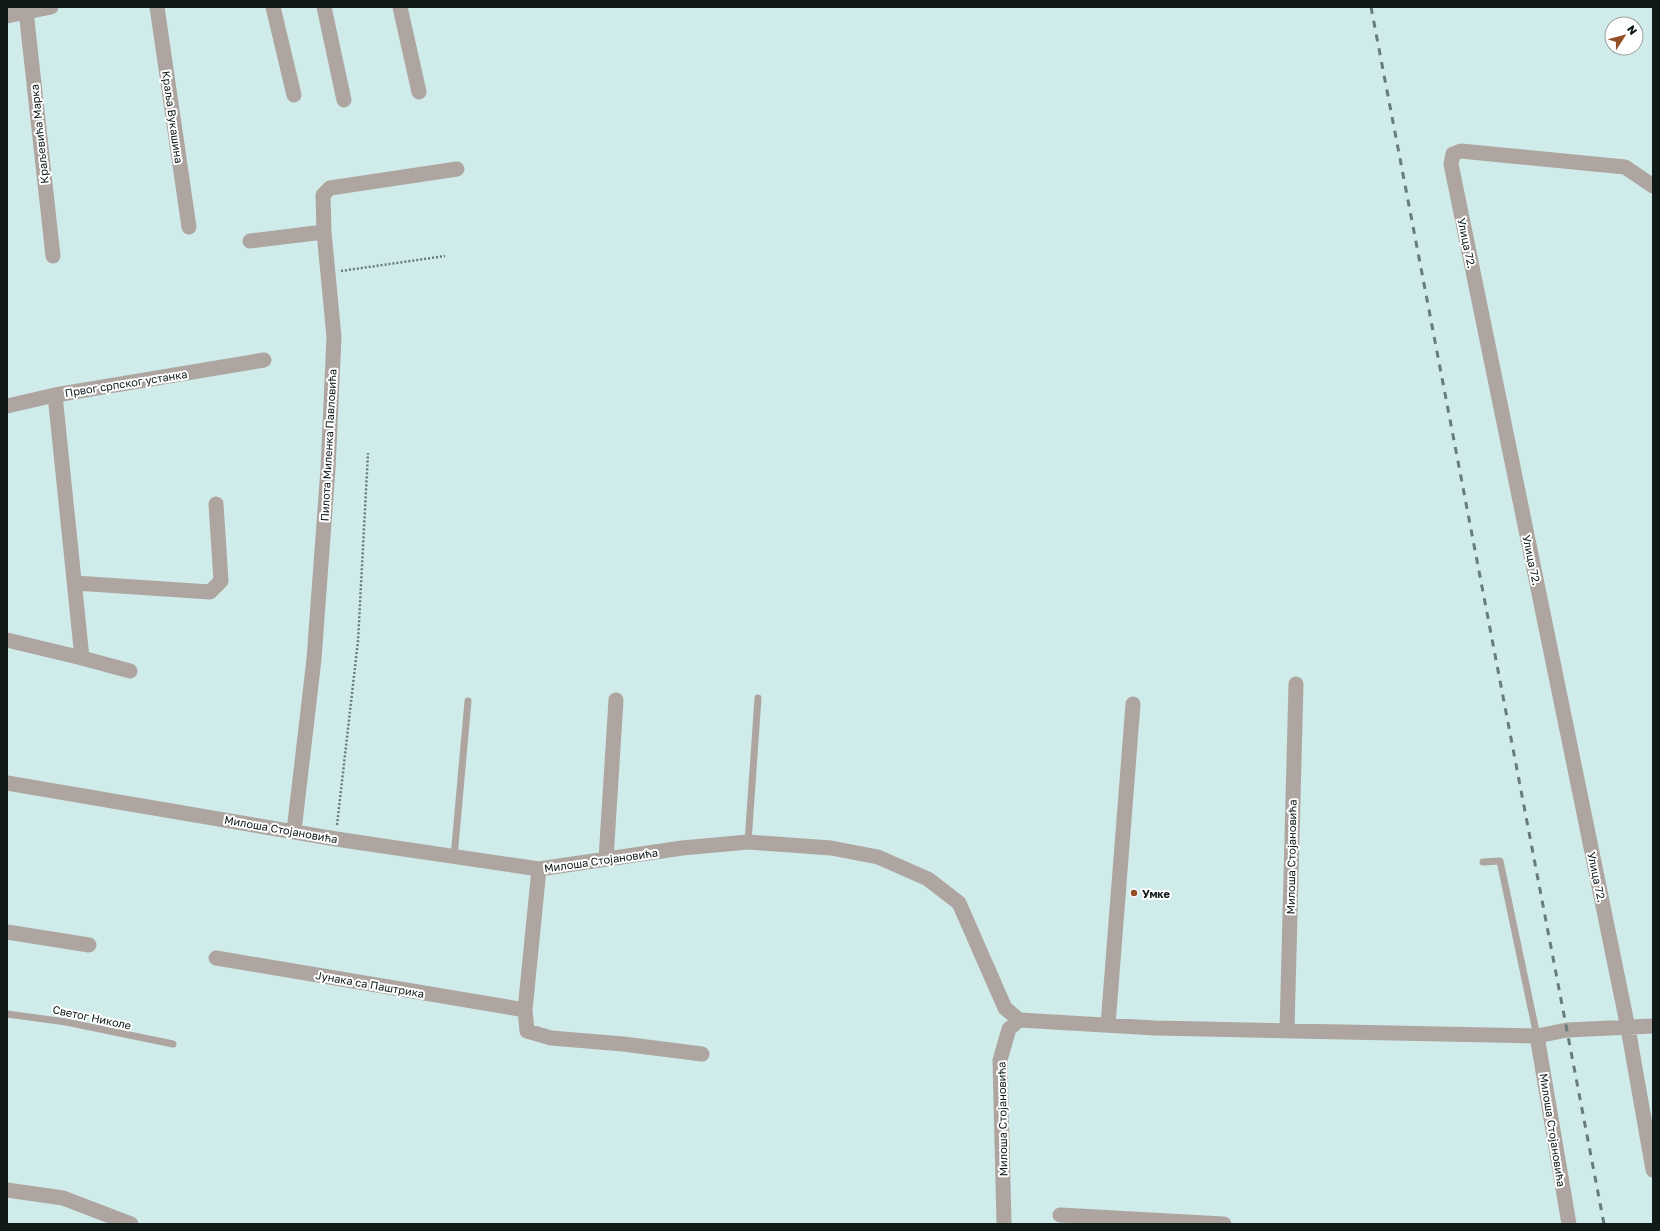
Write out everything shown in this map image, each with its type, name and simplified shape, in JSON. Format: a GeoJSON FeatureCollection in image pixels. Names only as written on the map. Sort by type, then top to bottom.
{"type":"FeatureCollection","features":[{"type":"Feature","properties":{"kind":"street"},"geometry":{"type":"LineString","coordinates":[[7,16],[51,7]]}},
{"type":"Feature","properties":{"kind":"street","name":"Краља Вукашина"},"geometry":{"type":"LineString","coordinates":[[157,7],[189,227]]}},
{"type":"Feature","properties":{"kind":"street"},"geometry":{"type":"LineString","coordinates":[[273,7],[294,95]]}},
{"type":"Feature","properties":{"kind":"street"},"geometry":{"type":"LineString","coordinates":[[324,7],[344,100]]}},
{"type":"Feature","properties":{"kind":"street"},"geometry":{"type":"LineString","coordinates":[[400,7],[419,92]]}},
{"type":"Feature","properties":{"kind":"street","name":"Краљевића Марка"},"geometry":{"type":"LineString","coordinates":[[26,11],[53,256]]}},
{"type":"Feature","properties":{"kind":"street","name":"Улица 72."},"geometry":{"type":"LineString","coordinates":[[1653,186],[1625,167],[1461,151],[1453,154],[1451,164],[1628,1028],[1653,1170]]}},
{"type":"Feature","properties":{"kind":"street","name":"Пилота Миленка Павловића"},"geometry":{"type":"LineString","coordinates":[[294,831],[314,659],[328,469],[334,337],[324,232],[323,195],[330,188],[457,169]]}},
{"type":"Feature","properties":{"kind":"street"},"geometry":{"type":"LineString","coordinates":[[250,241],[324,232]]}},
{"type":"Feature","properties":{"kind":"street","name":"Првог српског устанка"},"geometry":{"type":"LineString","coordinates":[[82,658],[55,395],[264,360]]}},
{"type":"Feature","properties":{"kind":"street"},"geometry":{"type":"LineString","coordinates":[[7,406],[55,395]]}},
{"type":"Feature","properties":{"kind":"street"},"geometry":{"type":"LineString","coordinates":[[75,582],[210,592],[221,582],[216,504]]}},
{"type":"Feature","properties":{"kind":"street"},"geometry":{"type":"LineString","coordinates":[[7,640],[130,671]]}},
{"type":"Feature","properties":{"kind":"street","name":"Милоша Стојановића"},"geometry":{"type":"LineString","coordinates":[[1287,1030],[1296,684]]}},
{"type":"Feature","properties":{"kind":"street"},"geometry":{"type":"LineString","coordinates":[[606,859],[616,700]]}},
{"type":"Feature","properties":{"kind":"street"},"geometry":{"type":"LineString","coordinates":[[1108,1025],[1133,704]]}},
{"type":"Feature","properties":{"kind":"street","name":"Милоша Стојановића"},"geometry":{"type":"LineString","coordinates":[[7,783],[336,839],[539,869],[682,848],[748,842],[831,848],[878,857],[928,878],[959,903],[1005,1008],[1019,1020],[1009,1028],[1000,1060],[1004,1224]]}},
{"type":"Feature","properties":{"kind":"street"},"geometry":{"type":"LineString","coordinates":[[539,869],[525,1010],[527,1031],[551,1038],[623,1044],[702,1054]]}},
{"type":"Feature","properties":{"kind":"street"},"geometry":{"type":"LineString","coordinates":[[7,932],[89,945]]}},
{"type":"Feature","properties":{"kind":"street","name":"Јунака са Паштрика"},"geometry":{"type":"LineString","coordinates":[[216,958],[525,1010]]}},
{"type":"Feature","properties":{"kind":"street"},"geometry":{"type":"LineString","coordinates":[[1019,1020],[1108,1025],[1537,1036],[1567,1030],[1653,1026]]}},
{"type":"Feature","properties":{"kind":"street","name":"Милоша Стојановића"},"geometry":{"type":"LineString","coordinates":[[1537,1036],[1569,1224]]}},
{"type":"Feature","properties":{"kind":"street"},"geometry":{"type":"LineString","coordinates":[[7,1190],[63,1198],[131,1224]]}},
{"type":"Feature","properties":{"kind":"street"},"geometry":{"type":"LineString","coordinates":[[1060,1215],[1224,1224]]}},
{"type":"Feature","properties":{"kind":"lane"},"geometry":{"type":"LineString","coordinates":[[748,842],[758,698]]}},
{"type":"Feature","properties":{"kind":"lane"},"geometry":{"type":"LineString","coordinates":[[454,857],[468,701]]}},
{"type":"Feature","properties":{"kind":"lane"},"geometry":{"type":"LineString","coordinates":[[1483,862],[1500,861],[1537,1036]]}},
{"type":"Feature","properties":{"kind":"lane","name":"Светог Николе"},"geometry":{"type":"LineString","coordinates":[[7,1014],[66,1022],[173,1044]]}},
{"type":"Feature","properties":{"kind":"path"},"geometry":{"type":"LineString","coordinates":[[328,273],[446,256]]}},
{"type":"Feature","properties":{"kind":"path"},"geometry":{"type":"LineString","coordinates":[[336,839],[358,641],[368,453]]}},
{"type":"Feature","properties":{"kind":"railway"},"geometry":{"type":"LineString","coordinates":[[1371,7],[1604,1224]]}},
{"type":"Feature","properties":{"kind":"place","name":"Умке"},"geometry":{"type":"Point","coordinates":[1134,893]}}]}
